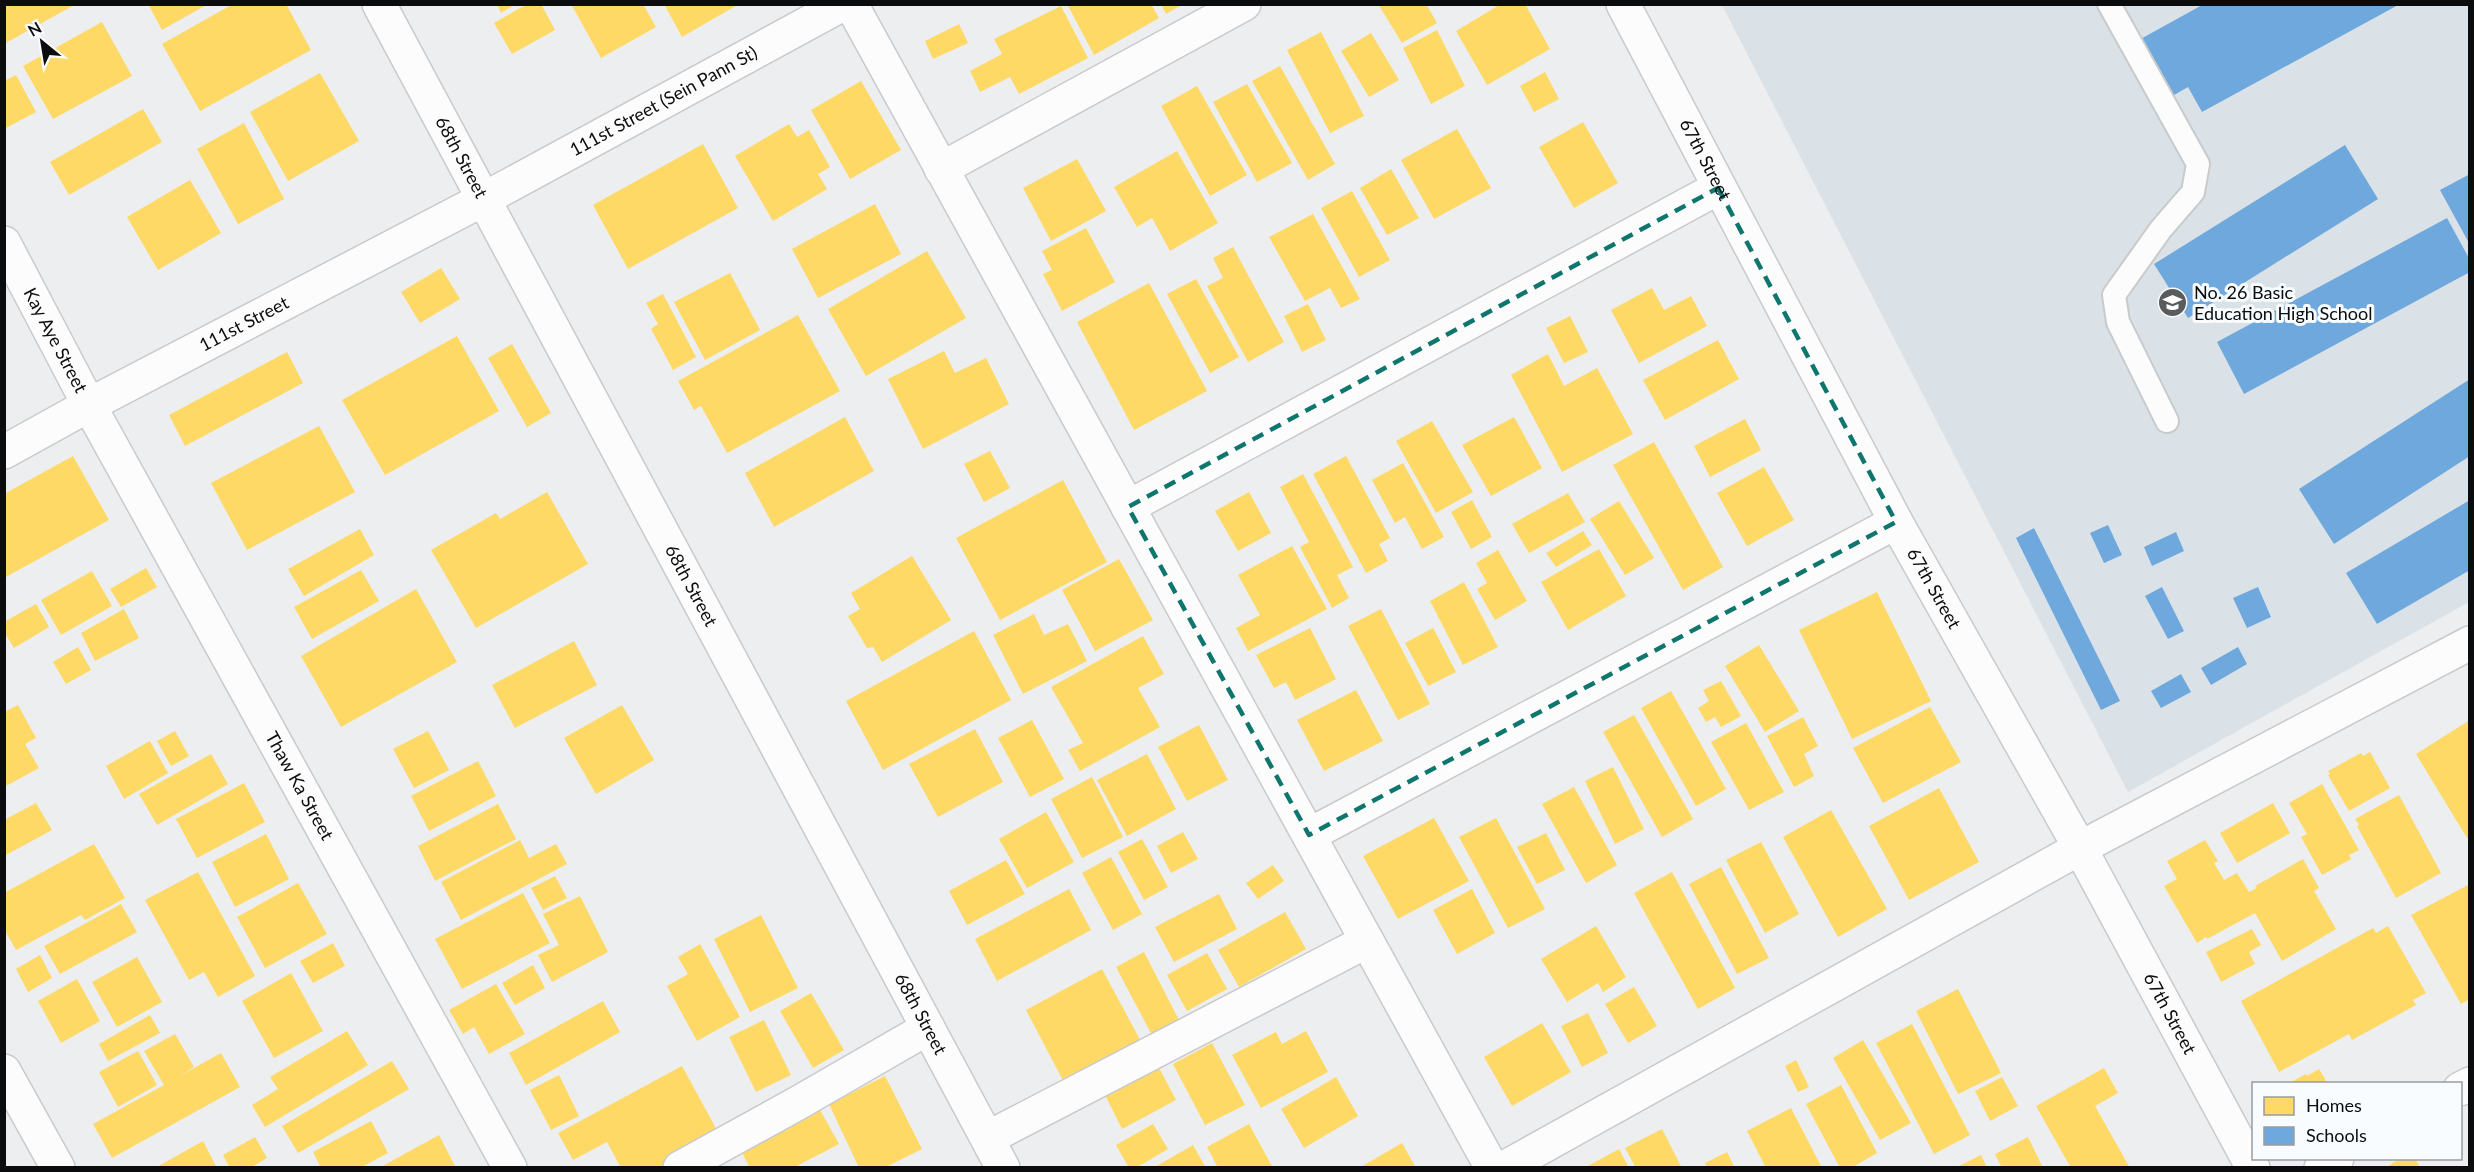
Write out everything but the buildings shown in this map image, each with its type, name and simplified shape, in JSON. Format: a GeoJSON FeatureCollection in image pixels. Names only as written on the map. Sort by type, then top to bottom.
{"type":"FeatureCollection","features":[{"type":"Feature","properties":{"kind":"street","name":"68th Street"},"geometry":{"type":"LineString","coordinates":[[379,4],[1003,1167]]}},
{"type":"Feature","properties":{"kind":"street","name":"111st Street (Sein Pann St)"},"geometry":{"type":"LineString","coordinates":[[484,199],[843,4]]}},
{"type":"Feature","properties":{"kind":"street"},"geometry":{"type":"LineString","coordinates":[[850,4],[1492,1167]]}},
{"type":"Feature","properties":{"kind":"street"},"geometry":{"type":"LineString","coordinates":[[941,169],[1244,4]]}},
{"type":"Feature","properties":{"kind":"street","name":"67th Street"},"geometry":{"type":"LineString","coordinates":[[1623,4],[1896,522],[2080,848],[2253,1167]]}},
{"type":"Feature","properties":{"kind":"street"},"geometry":{"type":"LineString","coordinates":[[1128,507],[1718,188]]}},
{"type":"Feature","properties":{"kind":"street","name":"111st Street"},"geometry":{"type":"LineString","coordinates":[[4,452],[89,405],[484,199]]}},
{"type":"Feature","properties":{"kind":"street","name":"Kay Aye Street"},"geometry":{"type":"LineString","coordinates":[[4,243],[89,405]]}},
{"type":"Feature","properties":{"kind":"street","name":"Thaw Ka Street"},"geometry":{"type":"LineString","coordinates":[[89,405],[510,1167]]}},
{"type":"Feature","properties":{"kind":"street"},"geometry":{"type":"LineString","coordinates":[[1309,836],[1896,522]]}},
{"type":"Feature","properties":{"kind":"street"},"geometry":{"type":"LineString","coordinates":[[1504,1167],[2080,848],[2469,643]]}},
{"type":"Feature","properties":{"kind":"street"},"geometry":{"type":"LineString","coordinates":[[988,1138],[1367,941]]}},
{"type":"Feature","properties":{"kind":"street"},"geometry":{"type":"LineString","coordinates":[[680,1167],[798,1103],[928,1028]]}},
{"type":"Feature","properties":{"kind":"street"},"geometry":{"type":"LineString","coordinates":[[4,1071],[58,1167]]}},
{"type":"Feature","properties":{"kind":"lane"},"geometry":{"type":"LineString","coordinates":[[2109,4],[2198,164],[2193,192],[2161,229],[2114,295],[2118,322],[2167,421]]}},
{"type":"Feature","properties":{"kind":"highlighted area"},"geometry":{"type":"Polygon","coordinates":[[[1718,188],[1896,522],[1309,835],[1128,507],[1718,188]]]}},
{"type":"Feature","properties":{"kind":"shaded area","name":"No. 26 Basic Education High School"},"geometry":{"type":"Polygon","coordinates":[[[1722,5],[2469,5],[2469,602],[2128,792],[1722,5]]]}},
{"type":"Feature","properties":{"kind":"place","name":"No. 26 Basic Education High School"},"geometry":{"type":"Point","coordinates":[2173,303]}}]}
